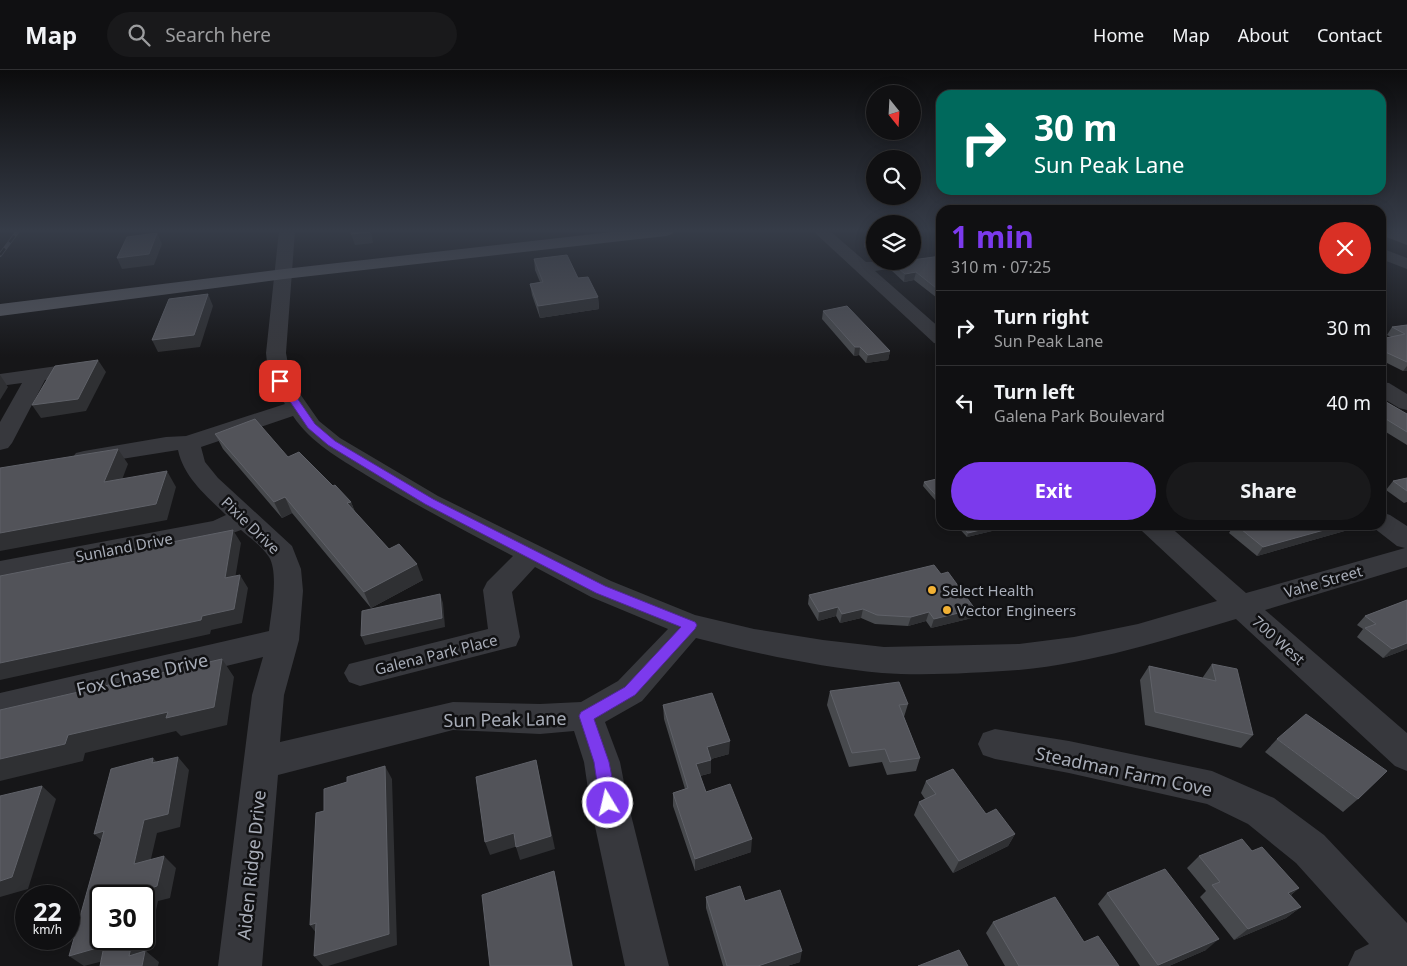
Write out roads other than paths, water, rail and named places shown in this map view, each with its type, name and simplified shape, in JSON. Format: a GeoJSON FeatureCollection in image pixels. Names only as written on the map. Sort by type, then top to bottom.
{"type":"FeatureCollection","features":[{"type":"Feature","properties":{"kind":"main road"},"geometry":{"type":"LineString","coordinates":[[0,310],[295,273]]}},
{"type":"Feature","properties":{"kind":"street"},"geometry":{"type":"LineString","coordinates":[[868,273],[936,333]]}},
{"type":"Feature","properties":{"kind":"street","name":"Vahe Street"},"geometry":{"type":"LineString","coordinates":[[284,274],[276,353],[280,381],[311,426],[332,443],[429,502],[601,589],[690,625],[754,641],[823,653],[884,660],[1019,657],[1074,649],[1138,636],[1407,557]]}},
{"type":"Feature","properties":{"kind":"street"},"geometry":{"type":"LineString","coordinates":[[0,380],[86,368]]}},
{"type":"Feature","properties":{"kind":"street"},"geometry":{"type":"LineString","coordinates":[[0,443],[37,375]]}},
{"type":"Feature","properties":{"kind":"street"},"geometry":{"type":"LineString","coordinates":[[1386,391],[1407,403]]}},
{"type":"Feature","properties":{"kind":"street"},"geometry":{"type":"LineString","coordinates":[[58,462],[166,444],[188,443],[298,407]]}},
{"type":"Feature","properties":{"kind":"street","name":"Pixie Drive"},"geometry":{"type":"LineString","coordinates":[[188,443],[193,463],[209,484],[282,553],[287,569],[288,591],[284,640],[268,695],[260,763]]}},
{"type":"Feature","properties":{"kind":"street","name":"Sunland Drive"},"geometry":{"type":"LineString","coordinates":[[0,571],[219,529],[246,517]]}},
{"type":"Feature","properties":{"kind":"street"},"geometry":{"type":"LineString","coordinates":[[1386,524],[1407,539]]}},
{"type":"Feature","properties":{"kind":"street","name":"700 West"},"geometry":{"type":"LineString","coordinates":[[1156,530],[1407,755]]}},
{"type":"Feature","properties":{"kind":"street","name":"Galena Park Place"},"geometry":{"type":"LineString","coordinates":[[360,673],[505,637],[497,590],[531,554]]}},
{"type":"Feature","properties":{"kind":"street","name":"Sun Peak Lane"},"geometry":{"type":"LineString","coordinates":[[260,763],[453,716],[540,719],[586,716],[630,691],[690,625]]}},
{"type":"Feature","properties":{"kind":"street","name":"Fox Chase Drive"},"geometry":{"type":"LineString","coordinates":[[0,707],[284,640]]}},
{"type":"Feature","properties":{"kind":"street"},"geometry":{"type":"LineString","coordinates":[[586,716],[602,762],[608,803],[647,966]]}},
{"type":"Feature","properties":{"kind":"street","name":"Steadman Farm Cove"},"geometry":{"type":"LineString","coordinates":[[995,744],[1069,757],[1212,788],[1261,812],[1310,849],[1393,955]]}},
{"type":"Feature","properties":{"kind":"street","name":"Aiden Ridge Drive"},"geometry":{"type":"LineString","coordinates":[[240,966],[260,763]]}},
{"type":"Feature","properties":{"kind":"place","name":"Select Health"},"geometry":{"type":"Point","coordinates":[932,590]}},
{"type":"Feature","properties":{"kind":"place","name":"Vector Engineers"},"geometry":{"type":"Point","coordinates":[947,610]}}]}
